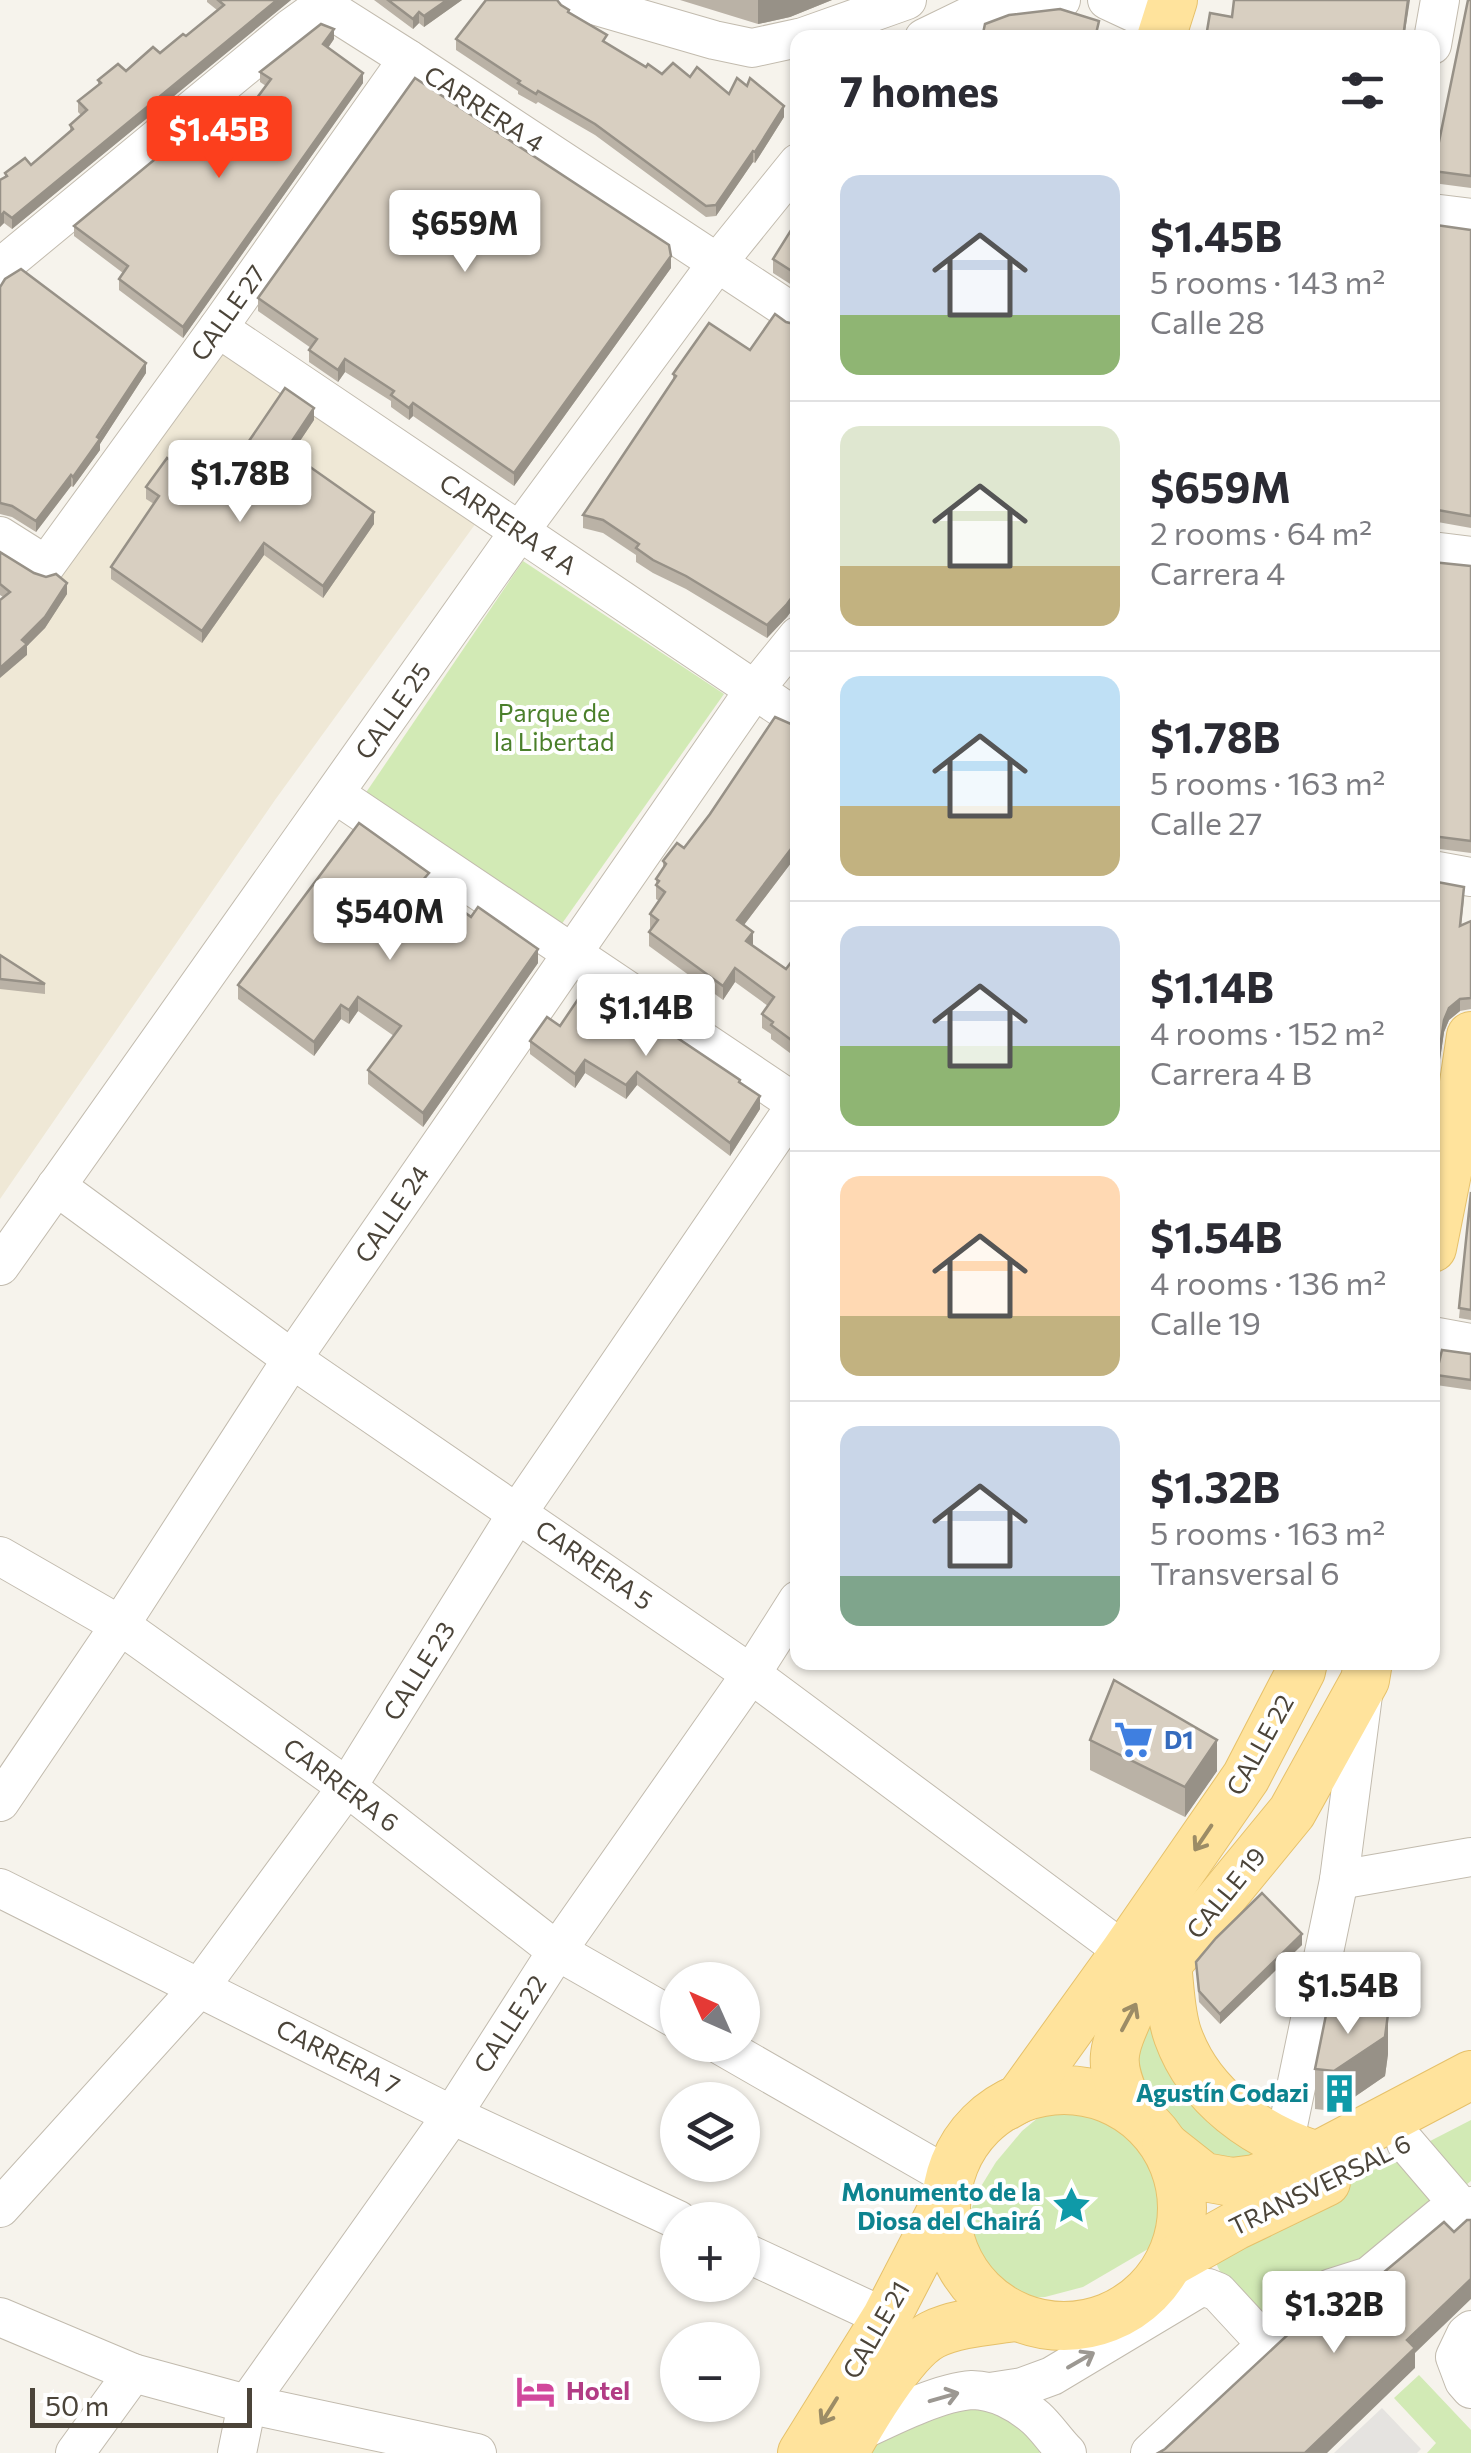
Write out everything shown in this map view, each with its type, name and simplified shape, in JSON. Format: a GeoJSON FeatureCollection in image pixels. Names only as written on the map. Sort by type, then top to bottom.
{"type":"FeatureCollection","features":[{"type":"Feature","properties":{"kind":"main road"},"geometry":{"type":"LineString","coordinates":[[1440,1198],[1455,1103],[1471,1036]]}},
{"type":"Feature","properties":{"kind":"main road","name":"CALLE 22"},"geometry":{"type":"LineString","coordinates":[[997,2111],[1020,2098],[1146,1959],[1301,1670]]}},
{"type":"Feature","properties":{"kind":"main road","name":"CALLE 19"},"geometry":{"type":"LineString","coordinates":[[1129,2108],[1114,2074],[1116,2042],[1132,2007],[1146,1959],[1292,1812],[1366,1671]]}},
{"type":"Feature","properties":{"kind":"main road"},"geometry":{"type":"LineString","coordinates":[[1146,1959],[1201,2082],[1244,2120],[1300,2151]]}},
{"type":"Feature","properties":{"kind":"main road","name":"TRANSVERSAL 6"},"geometry":{"type":"LineString","coordinates":[[1166,2147],[1204,2177],[1232,2182],[1255,2179],[1300,2151],[1471,2076]]}},
{"type":"Feature","properties":{"kind":"main road","name":"CALLE 21"},"geometry":{"type":"LineString","coordinates":[[802,2453],[886,2318],[948,2191],[960,2152],[976,2129],[997,2111],[1028,2096],[1062,2090],[1097,2094],[1129,2108],[1166,2147],[1182,2192],[1182,2216],[1169,2263],[1148,2292],[1119,2313],[1086,2325],[1050,2326],[1015,2316],[986,2298],[963,2271],[950,2239],[948,2191]]}},
{"type":"Feature","properties":{"kind":"main road","name":"TRANSVERSAL 6"},"geometry":{"type":"LineString","coordinates":[[1169,2263],[1471,2109]]}},
{"type":"Feature","properties":{"kind":"main road","name":"CALLE 21"},"geometry":{"type":"LineString","coordinates":[[849,2444],[909,2352],[951,2328],[1015,2316]]}},
{"type":"Feature","properties":{"kind":"street"},"geometry":{"type":"LineString","coordinates":[[576,0],[752,48],[790,40]]}},
{"type":"Feature","properties":{"kind":"street"},"geometry":{"type":"LineString","coordinates":[[822,30],[907,0]]}},
{"type":"Feature","properties":{"kind":"street"},"geometry":{"type":"LineString","coordinates":[[941,30],[984,9],[1061,0]]}},
{"type":"Feature","properties":{"kind":"street"},"geometry":{"type":"LineString","coordinates":[[1107,0],[1166,22]]}},
{"type":"Feature","properties":{"kind":"street"},"geometry":{"type":"LineString","coordinates":[[1435,30],[1440,0]]}},
{"type":"Feature","properties":{"kind":"street","name":"CARRERA 4"},"geometry":{"type":"LineString","coordinates":[[0,268],[316,10],[337,14],[408,59],[790,311]]}},
{"type":"Feature","properties":{"kind":"street","name":"CALLE 27"},"geometry":{"type":"LineString","coordinates":[[0,536],[46,565],[408,59]]}},
{"type":"Feature","properties":{"kind":"street","name":"CALLE 25"},"geometry":{"type":"LineString","coordinates":[[0,1266],[519,532],[718,262],[790,173]]}},
{"type":"Feature","properties":{"kind":"street"},"geometry":{"type":"LineString","coordinates":[[1440,214],[1471,218]]}},
{"type":"Feature","properties":{"kind":"street","name":"CARRERA 4 A"},"geometry":{"type":"LineString","coordinates":[[218,328],[790,714]]}},
{"type":"Feature","properties":{"kind":"street"},"geometry":{"type":"LineString","coordinates":[[1440,552],[1471,556]]}},
{"type":"Feature","properties":{"kind":"street","name":"CALLE 24"},"geometry":{"type":"LineString","coordinates":[[0,1802],[292,1359],[755,690],[790,646]]}},
{"type":"Feature","properties":{"kind":"street"},"geometry":{"type":"LineString","coordinates":[[334,794],[790,1099]]}},
{"type":"Feature","properties":{"kind":"street"},"geometry":{"type":"LineString","coordinates":[[1440,871],[1471,877]]}},
{"type":"Feature","properties":{"kind":"street","name":"CALLE 23"},"geometry":{"type":"LineString","coordinates":[[0,2208],[200,1987],[347,1787],[518,1512],[790,1114]]}},
{"type":"Feature","properties":{"kind":"street","name":"CARRERA 5"},"geometry":{"type":"LineString","coordinates":[[56,1186],[292,1359],[751,1674],[1146,1959]]}},
{"type":"Feature","properties":{"kind":"street"},"geometry":{"type":"LineString","coordinates":[[1440,1338],[1471,1344]]}},
{"type":"Feature","properties":{"kind":"street","name":"CARRERA 6"},"geometry":{"type":"LineString","coordinates":[[0,1556],[120,1625],[347,1787],[557,1951],[660,2010]]}},
{"type":"Feature","properties":{"kind":"street","name":"CALLE 22"},"geometry":{"type":"LineString","coordinates":[[237,2453],[247,2404],[452,2115],[557,1951],[790,1613]]}},
{"type":"Feature","properties":{"kind":"street","name":"CALLE 19"},"geometry":{"type":"LineString","coordinates":[[1300,2151],[1366,1671]]}},
{"type":"Feature","properties":{"kind":"street"},"geometry":{"type":"LineString","coordinates":[[1340,1880],[1471,1857]]}},
{"type":"Feature","properties":{"kind":"street","name":"CARRERA 7"},"geometry":{"type":"LineString","coordinates":[[0,1888],[452,2115],[660,2212]]}},
{"type":"Feature","properties":{"kind":"street"},"geometry":{"type":"LineString","coordinates":[[747,2062],[948,2191]]}},
{"type":"Feature","properties":{"kind":"street"},"geometry":{"type":"LineString","coordinates":[[1150,2453],[1331,2288],[1369,2276],[1440,2217],[1459,2218],[1469,2213],[1406,2143]]}},
{"type":"Feature","properties":{"kind":"street"},"geometry":{"type":"LineString","coordinates":[[760,2259],[886,2318]]}},
{"type":"Feature","properties":{"kind":"street"},"geometry":{"type":"LineString","coordinates":[[849,2444],[894,2415],[935,2400],[970,2390],[990,2392],[1022,2387],[1052,2376],[1199,2288],[1218,2292],[1267,2345]]}},
{"type":"Feature","properties":{"kind":"street"},"geometry":{"type":"LineString","coordinates":[[0,2317],[133,2373],[247,2404],[477,2453]]}},
{"type":"Feature","properties":{"kind":"street"},"geometry":{"type":"LineString","coordinates":[[1471,2330],[1456,2357],[1471,2389]]}},
{"type":"Feature","properties":{"kind":"street"},"geometry":{"type":"LineString","coordinates":[[76,2453],[133,2373]]}},
{"type":"Feature","properties":{"kind":"street"},"geometry":{"type":"LineString","coordinates":[[990,2392],[1038,2420],[1067,2453]]}},
{"type":"Feature","properties":{"kind":"shaded area"},"geometry":{"type":"Polygon","coordinates":[[[220,346],[476,523],[275,800],[0,1199],[0,607],[220,346]]]}},
{"type":"Feature","properties":{"kind":"shaded area"},"geometry":{"type":"Polygon","coordinates":[[[1382,2408],[1421,2449],[1417,2453],[1334,2453],[1382,2408]]]}},
{"type":"Feature","properties":{"kind":"green space","name":"Parque de la Libertad"},"geometry":{"type":"Polygon","coordinates":[[[523,561],[724,694],[561,925],[365,794],[523,561]]]}},
{"type":"Feature","properties":{"kind":"green space"},"geometry":{"type":"Polygon","coordinates":[[[1150,2017],[1263,2159],[1236,2165],[1215,2161],[1185,2143],[1160,2116],[1129,2072],[1150,2017]]]}},
{"type":"Feature","properties":{"kind":"green space"},"geometry":{"type":"Polygon","coordinates":[[[1075,2098],[1101,2105],[1129,2134],[1168,2196],[1164,2226],[1148,2249],[1083,2287],[1045,2297],[1019,2298],[995,2288],[980,2271],[970,2246],[967,2219],[996,2162],[1022,2131],[1045,2112],[1075,2098]]]}},
{"type":"Feature","properties":{"kind":"green space"},"geometry":{"type":"Polygon","coordinates":[[[1471,2120],[1471,2181],[1424,2218],[1268,2323],[1220,2272],[1216,2257],[1220,2249],[1471,2120]]]}},
{"type":"Feature","properties":{"kind":"green space"},"geometry":{"type":"Polygon","coordinates":[[[1419,2375],[1471,2430],[1471,2453],[1427,2453],[1436,2443],[1394,2398],[1419,2375]]]}},
{"type":"Feature","properties":{"kind":"green space"},"geometry":{"type":"Polygon","coordinates":[[[971,2399],[995,2403],[1043,2450],[855,2453],[971,2399]]]}},
{"type":"Feature","properties":{"kind":"building"},"geometry":{"type":"Polygon","coordinates":[[[218,0],[277,0],[12,218],[4,212],[0,217],[0,180],[7,176],[5,173],[25,158],[31,165],[73,129],[70,125],[87,110],[78,101],[101,83],[98,80],[118,64],[126,71],[153,47],[160,53],[183,34],[186,36],[224,5],[218,0]]]}},
{"type":"Feature","properties":{"kind":"building"},"geometry":{"type":"Polygon","coordinates":[[[388,0],[447,0],[424,16],[419,12],[413,19],[388,0]]]}},
{"type":"Feature","properties":{"kind":"building"},"geometry":{"type":"Polygon","coordinates":[[[486,0],[557,0],[568,12],[607,35],[603,41],[646,67],[648,64],[662,74],[673,63],[690,77],[697,67],[729,94],[737,78],[747,86],[750,78],[784,106],[716,205],[706,206],[595,124],[518,83],[456,39],[486,0]]]}},
{"type":"Feature","properties":{"kind":"building"},"geometry":{"type":"Polygon","coordinates":[[[1234,0],[1408,0],[1404,30],[1207,30],[1210,13],[1232,17],[1234,0]]]}},
{"type":"Feature","properties":{"kind":"building"},"geometry":{"type":"Polygon","coordinates":[[[1471,0],[1471,176],[1440,172],[1440,137],[1471,0]]]}},
{"type":"Feature","properties":{"kind":"building"},"geometry":{"type":"Polygon","coordinates":[[[1060,9],[1099,21],[1097,30],[984,30],[985,24],[1009,15],[1060,9]]]}},
{"type":"Feature","properties":{"kind":"building"},"geometry":{"type":"Polygon","coordinates":[[[321,24],[334,29],[323,44],[363,73],[183,327],[119,279],[128,266],[74,226],[223,103],[242,118],[271,79],[260,72],[321,24]]]}},
{"type":"Feature","properties":{"kind":"building"},"geometry":{"type":"Polygon","coordinates":[[[415,78],[669,245],[671,256],[514,473],[413,403],[409,408],[391,395],[394,391],[345,359],[338,370],[309,350],[317,339],[258,298],[415,78]]]}},
{"type":"Feature","properties":{"kind":"building"},"geometry":{"type":"Polygon","coordinates":[[[1440,226],[1471,230],[1471,516],[1440,510],[1440,226]]]}},
{"type":"Feature","properties":{"kind":"building"},"geometry":{"type":"Polygon","coordinates":[[[790,232],[790,270],[773,259],[790,232]]]}},
{"type":"Feature","properties":{"kind":"building"},"geometry":{"type":"Polygon","coordinates":[[[21,269],[146,363],[97,437],[100,439],[36,521],[0,503],[0,287],[21,269]]]}},
{"type":"Feature","properties":{"kind":"building"},"geometry":{"type":"Polygon","coordinates":[[[775,314],[790,323],[790,600],[767,625],[653,560],[636,548],[639,544],[603,520],[583,515],[709,323],[750,350],[775,314]]]}},
{"type":"Feature","properties":{"kind":"building"},"geometry":{"type":"Polygon","coordinates":[[[285,388],[314,408],[286,450],[374,512],[323,586],[264,543],[202,631],[111,567],[159,496],[146,487],[167,458],[240,509],[276,459],[249,441],[285,388]]]}},
{"type":"Feature","properties":{"kind":"building"},"geometry":{"type":"Polygon","coordinates":[[[0,552],[34,573],[46,577],[56,574],[67,583],[45,617],[22,640],[27,644],[0,668],[0,600],[10,592],[0,584],[0,552]]]}},
{"type":"Feature","properties":{"kind":"building"},"geometry":{"type":"Polygon","coordinates":[[[1440,563],[1471,566],[1471,841],[1440,837],[1440,563]]]}},
{"type":"Feature","properties":{"kind":"building"},"geometry":{"type":"Polygon","coordinates":[[[775,717],[790,724],[790,850],[737,920],[753,932],[746,941],[786,969],[790,964],[790,1039],[762,1014],[774,997],[735,968],[723,986],[649,932],[658,920],[650,914],[665,892],[656,885],[666,864],[663,861],[677,843],[684,848],[775,717]]]}},
{"type":"Feature","properties":{"kind":"building"},"geometry":{"type":"Polygon","coordinates":[[[359,823],[429,873],[422,881],[471,917],[478,907],[538,949],[423,1113],[368,1070],[401,1026],[358,997],[349,1010],[341,1005],[314,1042],[238,985],[359,823]]]}},
{"type":"Feature","properties":{"kind":"building"},"geometry":{"type":"Polygon","coordinates":[[[1440,882],[1464,887],[1460,926],[1471,921],[1471,998],[1460,999],[1449,1008],[1440,1047],[1440,882]]]}},
{"type":"Feature","properties":{"kind":"building"},"geometry":{"type":"Polygon","coordinates":[[[0,955],[45,984],[0,979],[0,955]]]}},
{"type":"Feature","properties":{"kind":"building"},"geometry":{"type":"Polygon","coordinates":[[[591,980],[760,1096],[730,1143],[637,1072],[626,1085],[585,1060],[575,1074],[530,1041],[547,1017],[560,1026],[591,980]]]}},
{"type":"Feature","properties":{"kind":"building"},"geometry":{"type":"Polygon","coordinates":[[[1471,1192],[1471,1310],[1459,1308],[1471,1192]]]}},
{"type":"Feature","properties":{"kind":"building"},"geometry":{"type":"Polygon","coordinates":[[[1442,1350],[1471,1354],[1471,1380],[1440,1376],[1442,1350]]]}},
{"type":"Feature","properties":{"kind":"building"},"geometry":{"type":"Polygon","coordinates":[[[1114,1680],[1217,1740],[1185,1787],[1090,1740],[1114,1680]]]}},
{"type":"Feature","properties":{"kind":"building"},"geometry":{"type":"Polygon","coordinates":[[[1262,1893],[1302,1934],[1220,2014],[1199,1991],[1196,1962],[1262,1893]]]}},
{"type":"Feature","properties":{"kind":"building"},"geometry":{"type":"Polygon","coordinates":[[[1327,2010],[1388,2014],[1385,2037],[1334,2071],[1315,2069],[1327,2010]]]}},
{"type":"Feature","properties":{"kind":"building"},"geometry":{"type":"Polygon","coordinates":[[[1471,2220],[1471,2279],[1407,2340],[1415,2348],[1305,2453],[1158,2453],[1296,2327],[1300,2331],[1346,2286],[1357,2294],[1444,2222],[1454,2232],[1471,2220]]]}},
{"type":"Feature","properties":{"kind":"place","name":"D1"},"geometry":{"type":"Point","coordinates":[1134,1740]}},
{"type":"Feature","properties":{"kind":"place","name":"Agustín Codazi"},"geometry":{"type":"Point","coordinates":[1339,2093]}},
{"type":"Feature","properties":{"kind":"place","name":"Monumento de la Diosa del Chairá"},"geometry":{"type":"Point","coordinates":[1071,2206]}},
{"type":"Feature","properties":{"kind":"place","name":"Hotel"},"geometry":{"type":"Point","coordinates":[536,2391]}}]}
